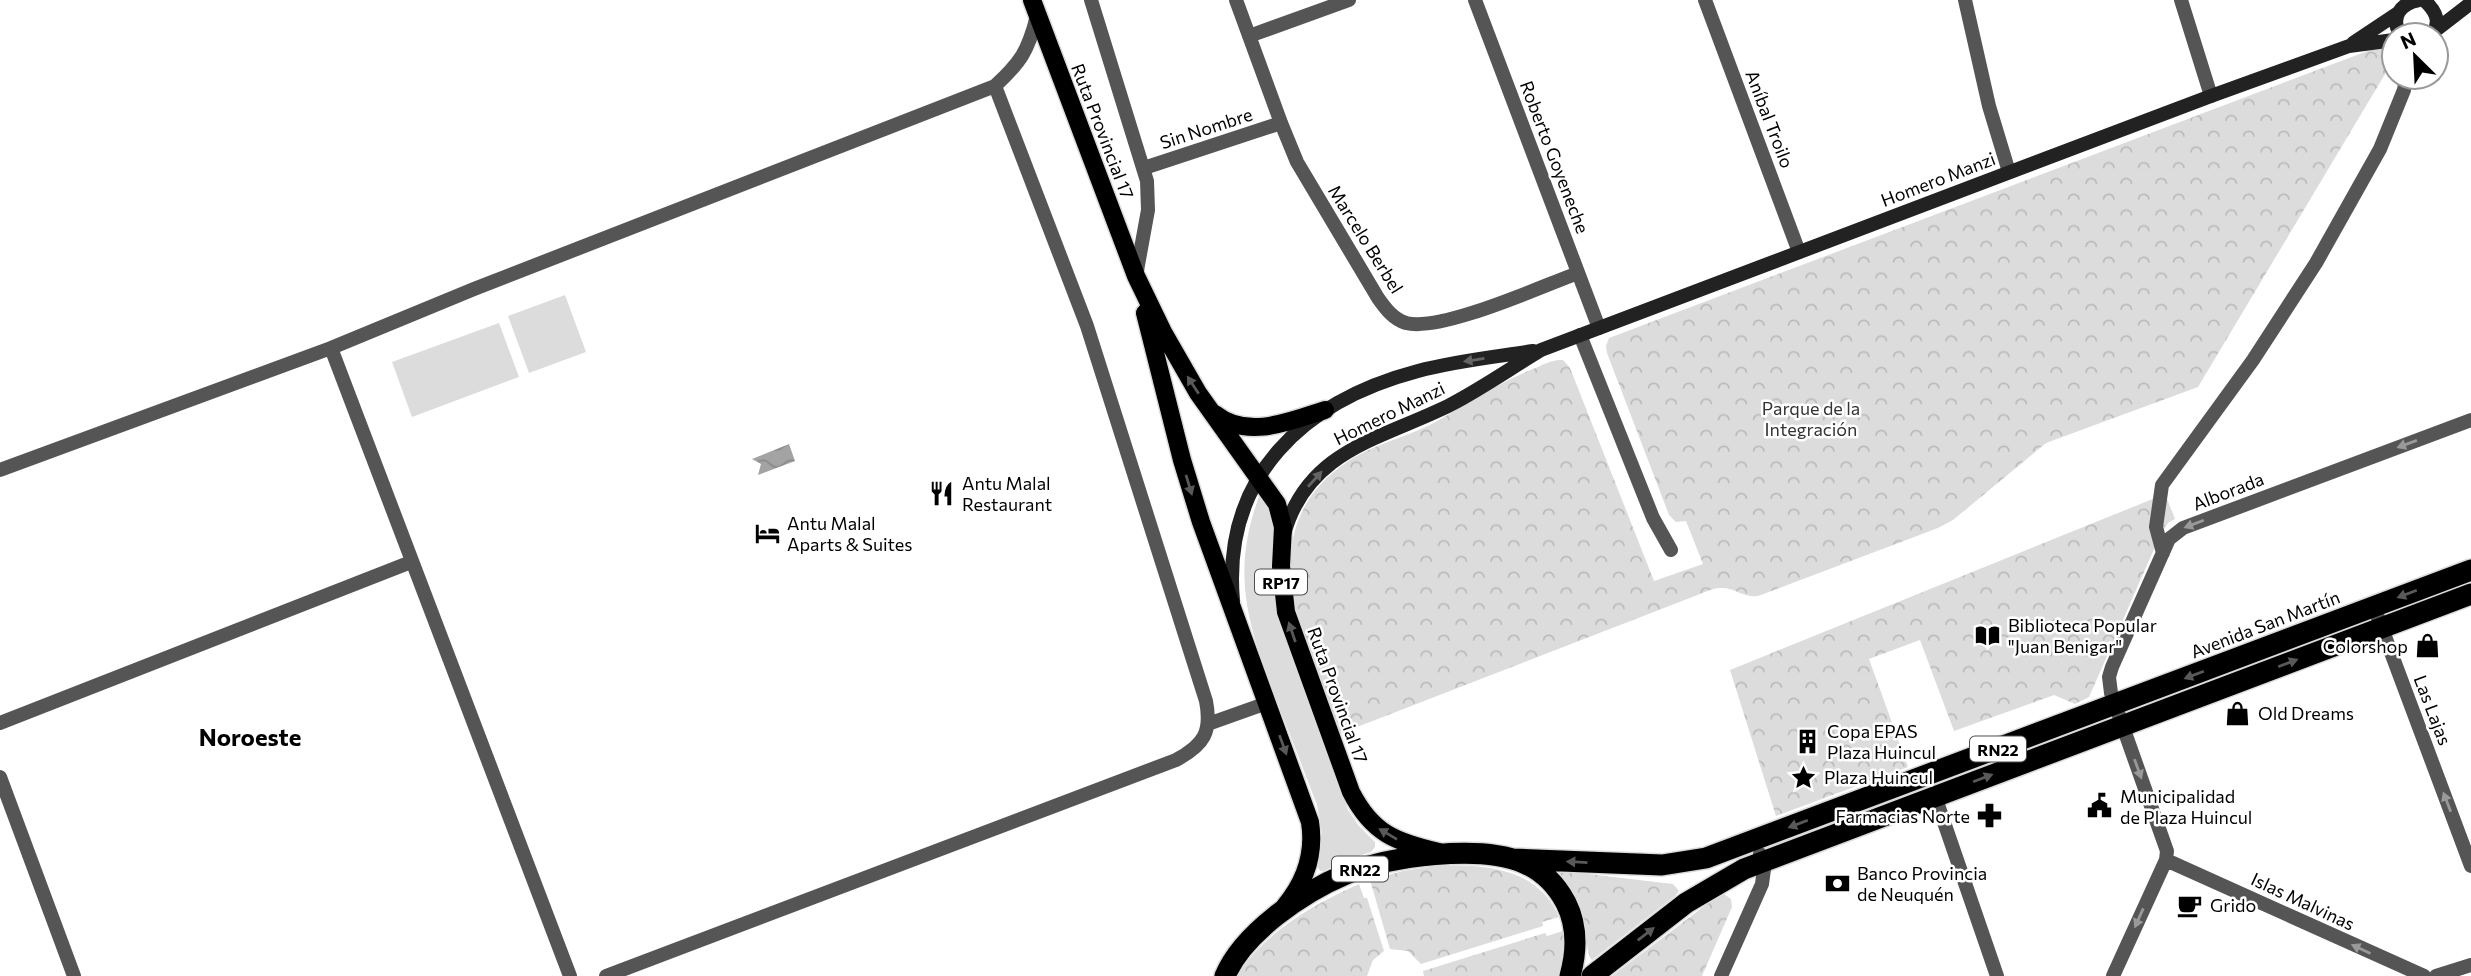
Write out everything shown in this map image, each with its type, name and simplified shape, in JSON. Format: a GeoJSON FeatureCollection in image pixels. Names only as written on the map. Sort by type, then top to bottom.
{"type":"FeatureCollection","features":[{"type":"Feature","properties":{"kind":"highway","name":"Avenida San Martín"},"geometry":{"type":"LineString","coordinates":[[1513,859],[1662,866],[1706,858],[2471,570]]}},
{"type":"Feature","properties":{"kind":"highway","name":"RN22"},"geometry":{"type":"LineString","coordinates":[[1592,976],[1706,890],[1762,861],[2471,594]]}},
{"type":"Feature","properties":{"kind":"highway","name":"RN22"},"geometry":{"type":"LineString","coordinates":[[1214,976],[1230,967],[1276,917],[1327,884],[1362,869],[1406,859],[1452,855],[1513,859],[1541,873],[1552,883],[1569,911],[1576,943],[1570,976]]}},
{"type":"Feature","properties":{"kind":"main road"},"geometry":{"type":"LineString","coordinates":[[2424,1],[2445,0]]}},
{"type":"Feature","properties":{"kind":"main road","name":"Homero Manzi"},"geometry":{"type":"LineString","coordinates":[[2349,46],[2400,6],[2424,1]]}},
{"type":"Feature","properties":{"kind":"main road"},"geometry":{"type":"LineString","coordinates":[[2424,1],[2435,11],[2438,21]]}},
{"type":"Feature","properties":{"kind":"main road"},"geometry":{"type":"LineString","coordinates":[[2448,21],[2471,3]]}},
{"type":"Feature","properties":{"kind":"main road","name":"Ruta Provincial 17"},"geometry":{"type":"LineString","coordinates":[[1035,8],[1136,276],[1174,352],[1210,410],[1277,504],[1283,538],[1281,566],[1286,612],[1358,806],[1366,817],[1388,836],[1452,855]]}},
{"type":"Feature","properties":{"kind":"main road","name":"Homero Manzi"},"geometry":{"type":"LineString","coordinates":[[1238,622],[1232,591],[1234,548],[1244,508],[1259,476],[1291,436],[1325,410],[1365,390],[1415,372],[1541,349],[2211,96],[2349,46],[2380,42]]}},
{"type":"Feature","properties":{"kind":"main road","name":"Ruta Provincial 17"},"geometry":{"type":"LineString","coordinates":[[1136,276],[1188,481],[1304,801],[1312,834],[1310,859],[1301,883],[1276,917]]}},
{"type":"Feature","properties":{"kind":"main road","name":"Homero Manzi"},"geometry":{"type":"LineString","coordinates":[[1283,538],[1287,522],[1301,495],[1336,459],[1362,442],[1458,401],[1541,349]]}},
{"type":"Feature","properties":{"kind":"main road"},"geometry":{"type":"LineString","coordinates":[[1210,410],[1226,422],[1255,427],[1276,425],[1325,410]]}},
{"type":"Feature","properties":{"kind":"street"},"geometry":{"type":"LineString","coordinates":[[1091,0],[1144,168],[1149,195],[1136,276]]}},
{"type":"Feature","properties":{"kind":"street","name":"Marcelo Berbel"},"geometry":{"type":"LineString","coordinates":[[1236,0],[1297,162],[1384,306],[1398,319],[1425,325],[1446,321],[1578,273]]}},
{"type":"Feature","properties":{"kind":"street"},"geometry":{"type":"LineString","coordinates":[[1249,36],[1349,0]]}},
{"type":"Feature","properties":{"kind":"street","name":"Roberto Goyeneche"},"geometry":{"type":"LineString","coordinates":[[1475,0],[1599,328]]}},
{"type":"Feature","properties":{"kind":"street","name":"Aníbal Troilo"},"geometry":{"type":"LineString","coordinates":[[1704,0],[1799,252]]}},
{"type":"Feature","properties":{"kind":"street"},"geometry":{"type":"LineString","coordinates":[[1965,0],[1989,106],[2009,172]]}},
{"type":"Feature","properties":{"kind":"street"},"geometry":{"type":"LineString","coordinates":[[2181,0],[2211,96]]}},
{"type":"Feature","properties":{"kind":"street"},"geometry":{"type":"LineString","coordinates":[[0,470],[331,348],[424,309],[995,86],[1017,65],[1030,42],[1035,8]]}},
{"type":"Feature","properties":{"kind":"street"},"geometry":{"type":"LineString","coordinates":[[606,976],[1176,760],[1198,746],[1206,736],[1206,701],[1087,326],[995,86]]}},
{"type":"Feature","properties":{"kind":"street"},"geometry":{"type":"LineString","coordinates":[[2163,553],[2156,527],[2162,485],[2253,360],[2316,263],[2380,149],[2404,91]]}},
{"type":"Feature","properties":{"kind":"street","name":"Sin Nombre"},"geometry":{"type":"LineString","coordinates":[[1144,168],[1281,123]]}},
{"type":"Feature","properties":{"kind":"street"},"geometry":{"type":"LineString","coordinates":[[1580,335],[1653,518],[1671,550]]}},
{"type":"Feature","properties":{"kind":"street"},"geometry":{"type":"LineString","coordinates":[[331,348],[570,976]]}},
{"type":"Feature","properties":{"kind":"street","name":"Alborada"},"geometry":{"type":"LineString","coordinates":[[2166,860],[2165,842],[2109,688],[2112,667],[2169,539],[2178,530],[2471,420]]}},
{"type":"Feature","properties":{"kind":"street"},"geometry":{"type":"LineString","coordinates":[[0,723],[411,562]]}},
{"type":"Feature","properties":{"kind":"street","name":"Las Lajas"},"geometry":{"type":"LineString","coordinates":[[2374,607],[2471,866]]}},
{"type":"Feature","properties":{"kind":"street"},"geometry":{"type":"LineString","coordinates":[[1208,724],[1267,703]]}},
{"type":"Feature","properties":{"kind":"street"},"geometry":{"type":"LineString","coordinates":[[0,777],[74,976]]}},
{"type":"Feature","properties":{"kind":"street"},"geometry":{"type":"LineString","coordinates":[[1935,796],[1997,976]]}},
{"type":"Feature","properties":{"kind":"street"},"geometry":{"type":"LineString","coordinates":[[1721,976],[1762,884],[1762,861],[1755,841]]}},
{"type":"Feature","properties":{"kind":"street"},"geometry":{"type":"LineString","coordinates":[[2113,976],[2166,860]]}},
{"type":"Feature","properties":{"kind":"street","name":"Islas Malvinas"},"geometry":{"type":"LineString","coordinates":[[2166,860],[2424,976]]}},
{"type":"Feature","properties":{"kind":"street"},"geometry":{"type":"LineString","coordinates":[[2436,976],[2471,968]]}},
{"type":"Feature","properties":{"kind":"street"},"geometry":{"type":"LineString","coordinates":[[2467,976],[2471,968]]}},
{"type":"Feature","properties":{"kind":"green space","name":"Parque de la Integración"},"geometry":{"type":"Polygon","coordinates":[[[2380,46],[2380,82],[2198,387],[2046,443],[1953,520],[1938,528],[1758,596],[1726,588],[1713,589],[1339,734],[1300,628],[1292,591],[1291,555],[1298,521],[1316,490],[1347,462],[1428,426],[1520,374],[1555,360],[1563,360],[1570,368],[1654,581],[1703,564],[1686,521],[1676,522],[1669,515],[1607,353],[1609,338],[2380,46]]]}},
{"type":"Feature","properties":{"kind":"green space"},"geometry":{"type":"Polygon","coordinates":[[[565,295],[586,352],[529,373],[508,316],[565,295]]]}},
{"type":"Feature","properties":{"kind":"green space"},"geometry":{"type":"Polygon","coordinates":[[[499,323],[519,377],[412,417],[392,362],[499,323]]]}},
{"type":"Feature","properties":{"kind":"green space"},"geometry":{"type":"Polygon","coordinates":[[[1260,494],[1271,513],[1274,528],[1272,566],[1276,611],[1348,810],[1375,842],[1371,852],[1324,871],[1320,871],[1318,867],[1322,832],[1317,805],[1259,651],[1246,601],[1246,550],[1260,494]]]}},
{"type":"Feature","properties":{"kind":"green space"},"geometry":{"type":"Polygon","coordinates":[[[2165,494],[2175,519],[2162,531],[2089,697],[2075,704],[2054,695],[1954,731],[1920,640],[1869,659],[1908,767],[1776,816],[1730,670],[2165,494]]]}},
{"type":"Feature","properties":{"kind":"green space"},"geometry":{"type":"Polygon","coordinates":[[[1436,866],[1490,868],[1523,878],[1550,900],[1559,917],[1542,922],[1543,926],[1421,964],[1408,951],[1390,949],[1370,880],[1436,866]]]}},
{"type":"Feature","properties":{"kind":"green space"},"geometry":{"type":"Polygon","coordinates":[[[1554,870],[1673,884],[1679,891],[1592,960],[1588,952],[1580,906],[1554,870]]]}},
{"type":"Feature","properties":{"kind":"green space"},"geometry":{"type":"Polygon","coordinates":[[[1359,884],[1364,898],[1367,898],[1384,951],[1373,960],[1367,976],[1237,976],[1261,946],[1291,921],[1359,884]]]}},
{"type":"Feature","properties":{"kind":"green space"},"geometry":{"type":"Polygon","coordinates":[[[1724,894],[1731,899],[1732,907],[1702,976],[1612,976],[1719,895],[1724,894]]]}},
{"type":"Feature","properties":{"kind":"green space"},"geometry":{"type":"Polygon","coordinates":[[[1563,931],[1566,948],[1558,976],[1424,976],[1423,971],[1545,933],[1547,936],[1563,931]]]}},
{"type":"Feature","properties":{"kind":"water"},"geometry":{"type":"Polygon","coordinates":[[[789,444],[795,461],[758,475],[761,464],[752,459],[789,444]]]}},
{"type":"Feature","properties":{"kind":"place","name":"Antu Malal Restaurant"},"geometry":{"type":"Point","coordinates":[942,493]}},
{"type":"Feature","properties":{"kind":"place","name":"Antu Malal Aparts & Suites"},"geometry":{"type":"Point","coordinates":[767,533]}},
{"type":"Feature","properties":{"kind":"place","name":"Biblioteca Popular \"Juan Benigar\""},"geometry":{"type":"Point","coordinates":[1988,635]}},
{"type":"Feature","properties":{"kind":"place","name":"Colorshop"},"geometry":{"type":"Point","coordinates":[2428,646]}},
{"type":"Feature","properties":{"kind":"place","name":"Old Dreams"},"geometry":{"type":"Point","coordinates":[2238,713]}},
{"type":"Feature","properties":{"kind":"place","name":"Copa EPAS Plaza Huincul"},"geometry":{"type":"Point","coordinates":[1807,741]}},
{"type":"Feature","properties":{"kind":"place","name":"Plaza Huincul"},"geometry":{"type":"Point","coordinates":[1804,777]}},
{"type":"Feature","properties":{"kind":"place","name":"Municipalidad de Plaza Huincul"},"geometry":{"type":"Point","coordinates":[2100,806]}},
{"type":"Feature","properties":{"kind":"place","name":"Farmacias Norte"},"geometry":{"type":"Point","coordinates":[1990,816]}},
{"type":"Feature","properties":{"kind":"place","name":"Banco Provincia de Neuquén"},"geometry":{"type":"Point","coordinates":[1837,883]}},
{"type":"Feature","properties":{"kind":"place","name":"Grido"},"geometry":{"type":"Point","coordinates":[2190,905]}},
{"type":"Feature","properties":{"kind":"district","name":"Noroeste"},"geometry":{"type":"Point","coordinates":[250,736]}}]}
